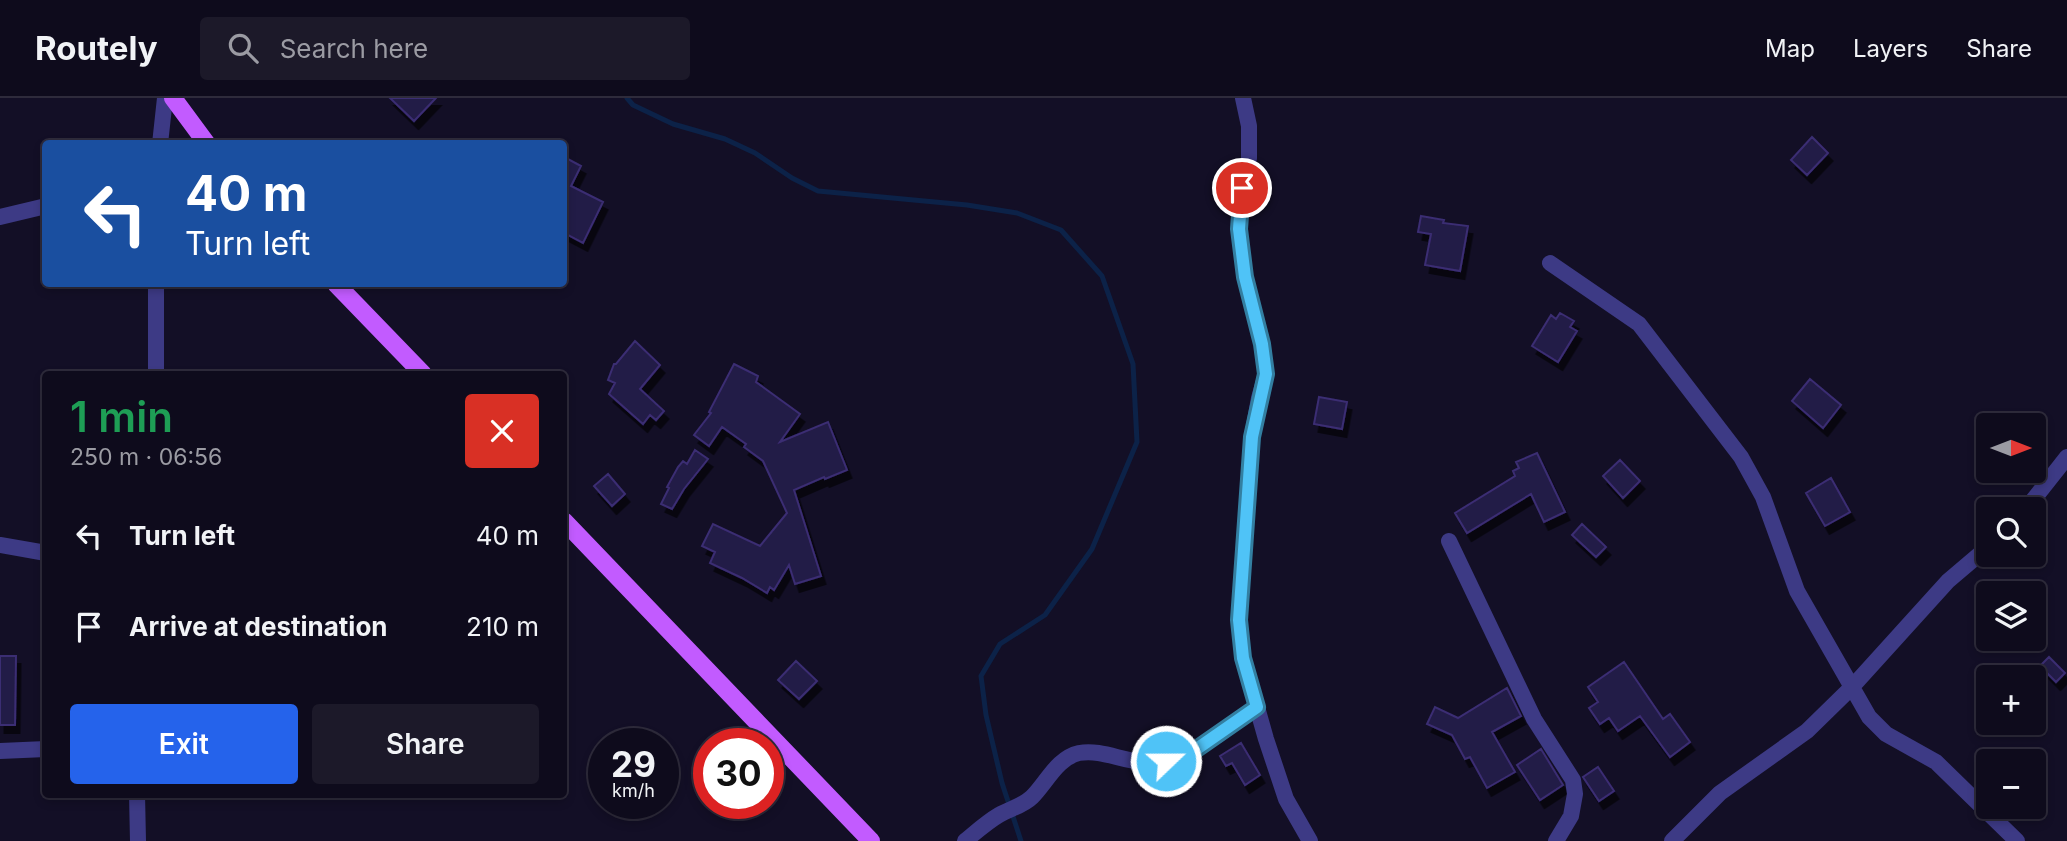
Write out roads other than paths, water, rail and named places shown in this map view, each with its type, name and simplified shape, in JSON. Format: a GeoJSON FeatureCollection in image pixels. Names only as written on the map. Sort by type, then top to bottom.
{"type":"FeatureCollection","features":[{"type":"Feature","properties":{"kind":"main road"},"geometry":{"type":"LineString","coordinates":[[173,98],[204,140]]}},
{"type":"Feature","properties":{"kind":"main road"},"geometry":{"type":"LineString","coordinates":[[339,287],[420,371]]}},
{"type":"Feature","properties":{"kind":"main road"},"geometry":{"type":"LineString","coordinates":[[567,525],[871,841]]}},
{"type":"Feature","properties":{"kind":"street"},"geometry":{"type":"LineString","coordinates":[[160,140],[165,98]]}},
{"type":"Feature","properties":{"kind":"street"},"geometry":{"type":"LineString","coordinates":[[1242,98],[1249,126],[1249,158],[1242,188],[1239,229],[1245,277],[1262,344],[1266,374],[1252,437],[1239,620],[1243,658],[1286,799],[1310,841]]}},
{"type":"Feature","properties":{"kind":"street"},"geometry":{"type":"LineString","coordinates":[[0,217],[42,207]]}},
{"type":"Feature","properties":{"kind":"street"},"geometry":{"type":"LineString","coordinates":[[1550,263],[1639,324],[1741,457],[1763,497],[1797,592],[1868,717],[1886,734],[1936,762],[2017,841]]}},
{"type":"Feature","properties":{"kind":"street"},"geometry":{"type":"LineString","coordinates":[[156,287],[156,371]]}},
{"type":"Feature","properties":{"kind":"street"},"geometry":{"type":"LineString","coordinates":[[2035,497],[2067,457]]}},
{"type":"Feature","properties":{"kind":"street"},"geometry":{"type":"LineString","coordinates":[[1449,541],[1534,719],[1573,780],[1571,816],[1556,841]]}},
{"type":"Feature","properties":{"kind":"street"},"geometry":{"type":"LineString","coordinates":[[0,545],[42,552]]}},
{"type":"Feature","properties":{"kind":"street"},"geometry":{"type":"LineString","coordinates":[[1672,841],[1720,793],[1807,732],[1852,687],[1948,581],[1976,557]]}},
{"type":"Feature","properties":{"kind":"street"},"geometry":{"type":"LineString","coordinates":[[965,841],[1001,814],[1022,805],[1033,796],[1056,766],[1078,754],[1104,754],[1142,762],[1166,761],[1188,755],[1257,707]]}},
{"type":"Feature","properties":{"kind":"street"},"geometry":{"type":"LineString","coordinates":[[0,751],[42,749]]}},
{"type":"Feature","properties":{"kind":"street"},"geometry":{"type":"LineString","coordinates":[[137,798],[138,841]]}},
{"type":"Feature","properties":{"kind":"waterway"},"geometry":{"type":"LineString","coordinates":[[627,98],[633,105],[673,124],[725,139],[755,153],[792,178],[818,191],[967,205],[1017,213],[1061,230],[1102,276],[1133,364],[1137,442],[1092,549],[1045,615],[1000,644],[981,676],[986,715],[1002,783],[1021,841]]}}]}
